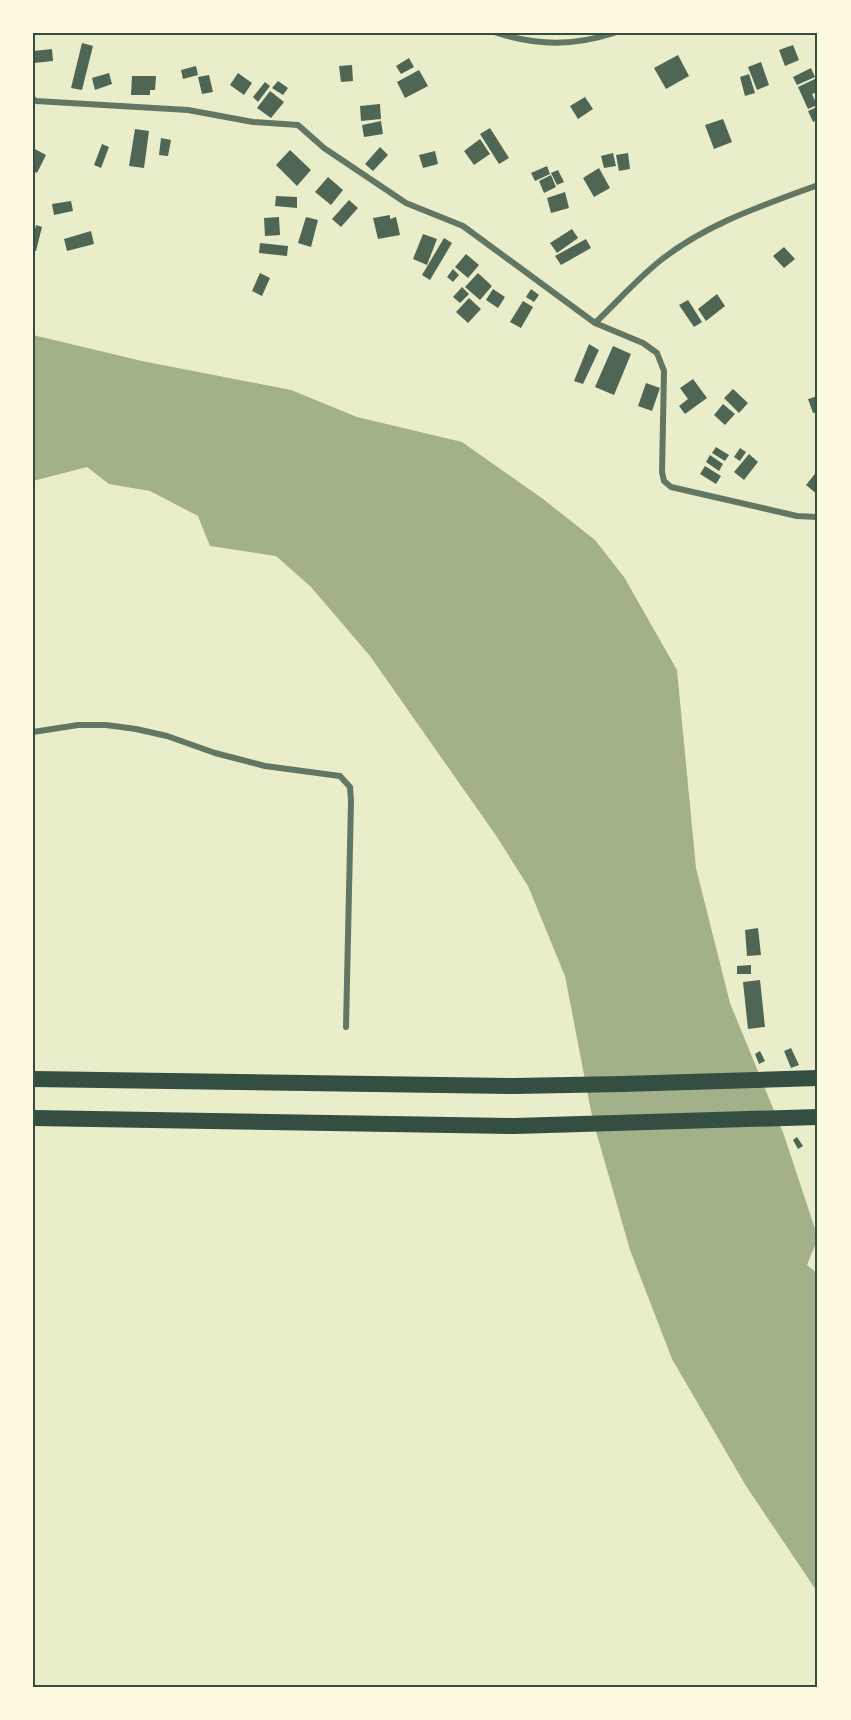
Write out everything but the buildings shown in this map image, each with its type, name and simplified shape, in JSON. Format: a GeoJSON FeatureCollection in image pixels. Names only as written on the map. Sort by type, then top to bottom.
{"type":"FeatureCollection","features":[{"type":"Feature","properties":{"kind":"highway"},"geometry":{"type":"LineString","coordinates":[[33,1079],[568,1085],[818,1078]]}},
{"type":"Feature","properties":{"kind":"highway"},"geometry":{"type":"LineString","coordinates":[[33,1118],[538,1126],[818,1118]]}},
{"type":"Feature","properties":{"kind":"street"},"geometry":{"type":"LineString","coordinates":[[497,33],[531,41],[569,43],[587,41],[614,33]]}},
{"type":"Feature","properties":{"kind":"street"},"geometry":{"type":"LineString","coordinates":[[33,99],[188,110],[253,122],[298,125],[324,148],[406,203],[463,226],[595,323],[643,343],[657,353],[664,371],[662,472],[664,481],[671,487],[797,516],[818,517]]}},
{"type":"Feature","properties":{"kind":"street"},"geometry":{"type":"LineString","coordinates":[[595,323],[642,276],[686,243],[714,226],[818,184]]}},
{"type":"Feature","properties":{"kind":"street"},"geometry":{"type":"LineString","coordinates":[[33,732],[78,725],[106,725],[136,729],[167,735],[215,753],[265,766],[340,776],[350,787],[351,801],[346,1027]]}},
{"type":"Feature","properties":{"kind":"shaded area"},"geometry":{"type":"Polygon","coordinates":[[[33,335],[142,361],[291,390],[357,417],[462,442],[543,499],[595,540],[624,577],[677,670],[696,868],[730,1003],[784,1135],[818,1238],[807,1265],[818,1274],[818,1593],[746,1486],[672,1359],[630,1250],[593,1121],[565,976],[528,886],[497,837],[370,656],[311,587],[276,556],[210,546],[198,516],[150,491],[109,484],[87,467],[33,481],[33,335]]]}}]}
